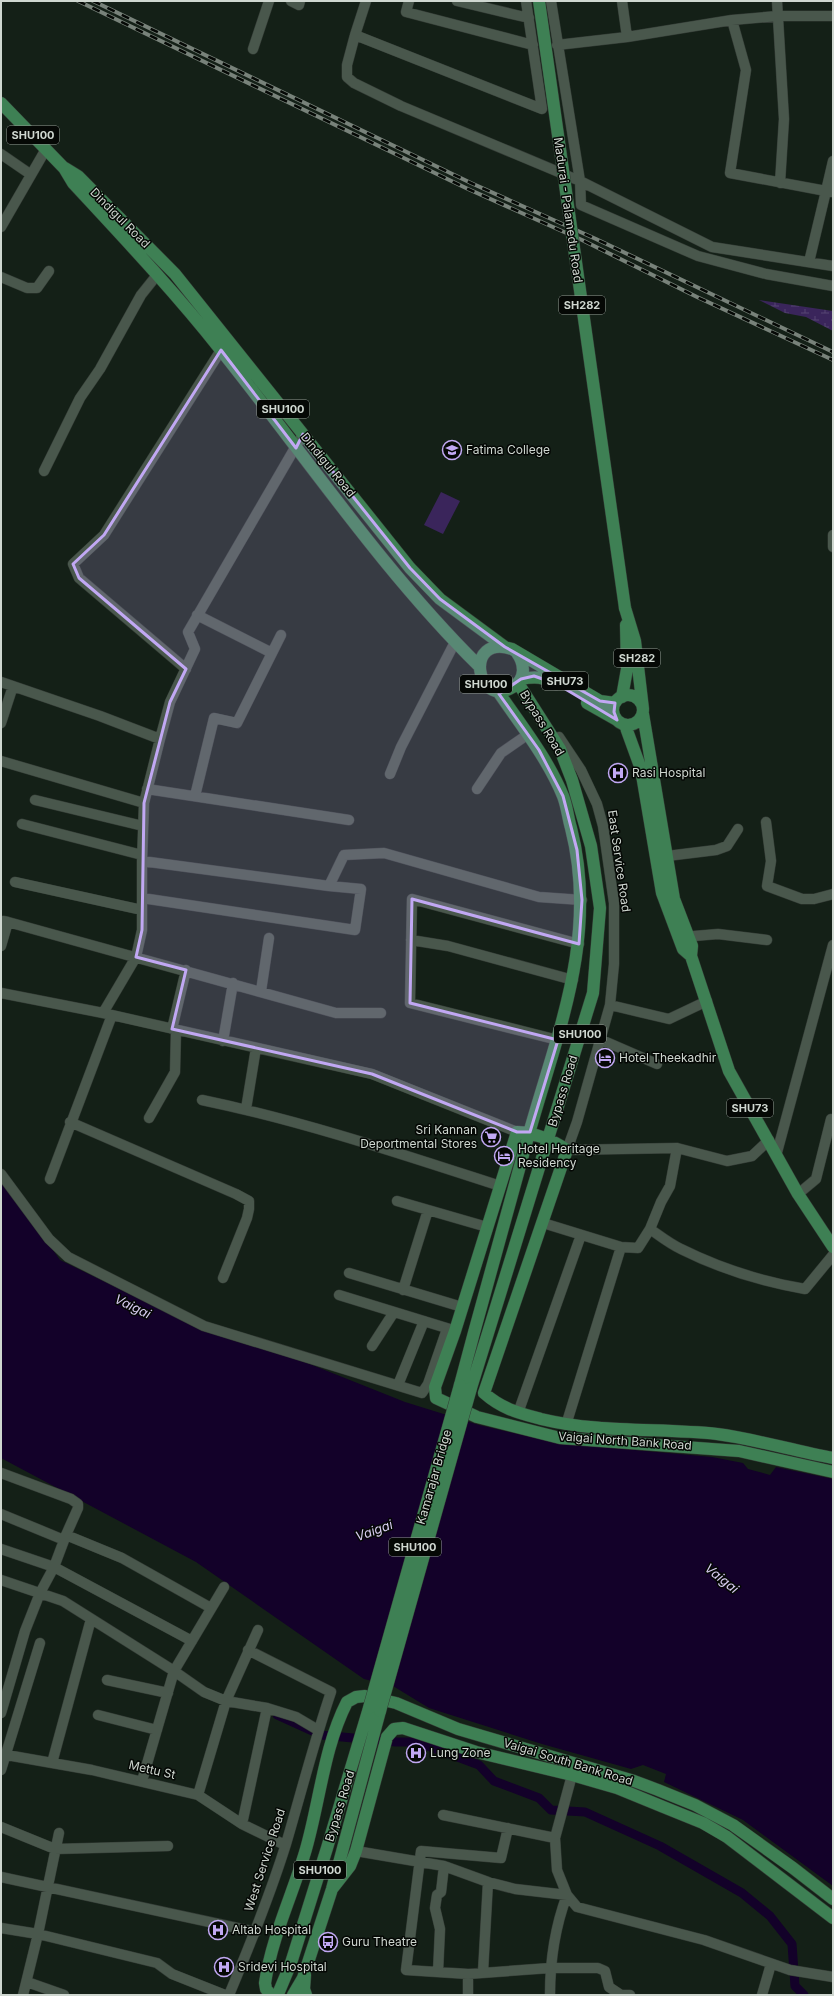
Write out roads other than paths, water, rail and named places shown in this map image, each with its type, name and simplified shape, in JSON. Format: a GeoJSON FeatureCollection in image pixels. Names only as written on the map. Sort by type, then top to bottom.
{"type":"FeatureCollection","features":[{"type":"Feature","properties":{"kind":"main road","name":"Madurai - Palamedu Road"},"geometry":{"type":"LineString","coordinates":[[539,1],[626,608],[635,641],[643,712]]}},
{"type":"Feature","properties":{"kind":"main road","name":"Dindigul Road"},"geometry":{"type":"LineString","coordinates":[[1,103],[64,168],[73,183],[157,275],[221,350],[400,581],[455,642],[479,666]]}},
{"type":"Feature","properties":{"kind":"main road","name":"Dindigul Road"},"geometry":{"type":"LineString","coordinates":[[64,168],[78,176],[175,274],[410,568],[440,599],[505,647]]}},
{"type":"Feature","properties":{"kind":"main road","name":"Madurai - Palamedu Road"},"geometry":{"type":"LineString","coordinates":[[618,700],[627,669],[626,608]]}},
{"type":"Feature","properties":{"kind":"main road","name":"SHU100"},"geometry":{"type":"LineString","coordinates":[[505,647],[517,653],[523,665],[520,681],[508,690],[496,690],[485,684],[481,679],[479,666],[485,653],[491,649],[505,647]]}},
{"type":"Feature","properties":{"kind":"main road","name":"SHU73"},"geometry":{"type":"LineString","coordinates":[[517,653],[600,701],[618,700],[634,696],[641,701],[674,899],[683,937]]}},
{"type":"Feature","properties":{"kind":"main road","name":"SHU73"},"geometry":{"type":"LineString","coordinates":[[520,681],[534,676],[543,677],[621,723]]}},
{"type":"Feature","properties":{"kind":"main road","name":"Bypass Road"},"geometry":{"type":"LineString","coordinates":[[465,1386],[549,1139],[592,993],[600,908],[590,846],[572,780],[560,749],[535,711],[520,681]]}},
{"type":"Feature","properties":{"kind":"main road","name":"Bypass Road"},"geometry":{"type":"LineString","coordinates":[[465,1386],[495,1250],[558,1040],[573,980],[579,944],[582,900],[577,850],[563,796],[539,750],[496,690]]}},
{"type":"Feature","properties":{"kind":"main road","name":"SHU73"},"geometry":{"type":"LineString","coordinates":[[618,700],[614,712],[621,723],[641,769],[662,893],[683,937],[692,946],[691,956],[729,1071],[798,1194],[833,1247]]}},
{"type":"Feature","properties":{"kind":"main road"},"geometry":{"type":"LineString","coordinates":[[621,723],[638,722],[643,712]]}},
{"type":"Feature","properties":{"kind":"main road"},"geometry":{"type":"LineString","coordinates":[[516,1132],[530,1132],[549,1139],[567,1150]]}},
{"type":"Feature","properties":{"kind":"main road","name":"Vaigai North Bank Road"},"geometry":{"type":"LineString","coordinates":[[516,1132],[462,1307],[451,1330],[435,1387],[436,1398],[477,1417],[560,1438],[738,1451],[833,1472]]}},
{"type":"Feature","properties":{"kind":"main road","name":"Vaigai North Bank Road"},"geometry":{"type":"LineString","coordinates":[[567,1150],[484,1393],[496,1404],[518,1413],[566,1425],[599,1429],[716,1434],[762,1442],[833,1458]]}},
{"type":"Feature","properties":{"kind":"main road","name":"Kamarajar Bridge"},"geometry":{"type":"LineString","coordinates":[[374,1710],[465,1386]]}},
{"type":"Feature","properties":{"kind":"main road","name":"Vaigai South Bank Road"},"geometry":{"type":"LineString","coordinates":[[278,1995],[266,1989],[266,1975],[275,1940],[306,1849],[336,1728],[347,1702],[356,1697],[365,1696],[396,1703],[458,1729],[634,1781],[694,1805],[733,1825],[794,1868],[833,1899]]}},
{"type":"Feature","properties":{"kind":"main road","name":"Bypass Road"},"geometry":{"type":"LineString","coordinates":[[293,1995],[305,1972],[332,1889],[374,1710]]}},
{"type":"Feature","properties":{"kind":"main road","name":"Vaigai South Bank Road"},"geometry":{"type":"LineString","coordinates":[[332,1889],[350,1866],[356,1851],[387,1737],[394,1728],[403,1728],[476,1752],[572,1775],[617,1788],[703,1824],[727,1837],[833,1918]]}},
{"type":"Feature","properties":{"kind":"main road","name":"Bypass Road"},"geometry":{"type":"LineString","coordinates":[[278,1995],[291,1963],[367,1739]]}},
{"type":"Feature","properties":{"kind":"main road"},"geometry":{"type":"LineString","coordinates":[[305,1972],[304,1989],[306,1995]]}},
{"type":"Feature","properties":{"kind":"street"},"geometry":{"type":"LineString","coordinates":[[253,49],[269,1]]}},
{"type":"Feature","properties":{"kind":"street"},"geometry":{"type":"LineString","coordinates":[[291,1],[299,5],[300,1]]}},
{"type":"Feature","properties":{"kind":"street"},"geometry":{"type":"LineString","coordinates":[[366,1],[347,65],[347,76],[354,83],[401,106],[580,181],[712,247],[833,266]]}},
{"type":"Feature","properties":{"kind":"street"},"geometry":{"type":"LineString","coordinates":[[409,1],[406,12],[533,45]]}},
{"type":"Feature","properties":{"kind":"street"},"geometry":{"type":"LineString","coordinates":[[457,1],[528,18]]}},
{"type":"Feature","properties":{"kind":"street"},"geometry":{"type":"LineString","coordinates":[[355,35],[542,110],[526,1]]}},
{"type":"Feature","properties":{"kind":"street"},"geometry":{"type":"LineString","coordinates":[[551,1],[580,181],[581,205],[698,256],[766,274],[833,286]]}},
{"type":"Feature","properties":{"kind":"street"},"geometry":{"type":"LineString","coordinates":[[622,1],[627,37]]}},
{"type":"Feature","properties":{"kind":"street"},"geometry":{"type":"LineString","coordinates":[[778,1],[784,119],[780,183]]}},
{"type":"Feature","properties":{"kind":"street"},"geometry":{"type":"LineString","coordinates":[[557,45],[627,37],[732,20],[778,16],[833,16]]}},
{"type":"Feature","properties":{"kind":"street"},"geometry":{"type":"LineString","coordinates":[[732,20],[746,70],[730,173],[829,191]]}},
{"type":"Feature","properties":{"kind":"street"},"geometry":{"type":"LineString","coordinates":[[1,227],[4,214],[46,149]]}},
{"type":"Feature","properties":{"kind":"street"},"geometry":{"type":"LineString","coordinates":[[1,154],[30,174]]}},
{"type":"Feature","properties":{"kind":"street"},"geometry":{"type":"LineString","coordinates":[[809,262],[829,191],[833,161]]}},
{"type":"Feature","properties":{"kind":"street"},"geometry":{"type":"LineString","coordinates":[[1,277],[27,288],[37,288],[49,271]]}},
{"type":"Feature","properties":{"kind":"street"},"geometry":{"type":"LineString","coordinates":[[44,471],[80,398],[100,369],[141,295],[157,275]]}},
{"type":"Feature","properties":{"kind":"street"},"geometry":{"type":"LineString","coordinates":[[186,669],[79,578],[73,564],[104,535],[221,350]]}},
{"type":"Feature","properties":{"kind":"street"},"geometry":{"type":"LineString","coordinates":[[50,1178],[107,1014],[136,957],[142,930],[144,803],[170,702],[195,649],[188,632],[303,434]]}},
{"type":"Feature","properties":{"kind":"street"},"geometry":{"type":"LineString","coordinates":[[833,535],[833,547]]}},
{"type":"Feature","properties":{"kind":"street"},"geometry":{"type":"LineString","coordinates":[[197,615],[272,653]]}},
{"type":"Feature","properties":{"kind":"street"},"geometry":{"type":"LineString","coordinates":[[195,796],[214,718],[237,723],[282,635]]}},
{"type":"Feature","properties":{"kind":"street"},"geometry":{"type":"LineString","coordinates":[[390,774],[401,746],[455,642]]}},
{"type":"Feature","properties":{"kind":"street"},"geometry":{"type":"LineString","coordinates":[[1,682],[100,716],[160,739]]}},
{"type":"Feature","properties":{"kind":"street"},"geometry":{"type":"LineString","coordinates":[[1,724],[13,686]]}},
{"type":"Feature","properties":{"kind":"street","name":"East Service Road"},"geometry":{"type":"LineString","coordinates":[[535,711],[541,710],[581,770],[597,804],[603,826],[614,903],[614,964],[610,1005],[577,1122],[567,1150]]}},
{"type":"Feature","properties":{"kind":"street"},"geometry":{"type":"LineString","coordinates":[[477,789],[501,753],[527,735]]}},
{"type":"Feature","properties":{"kind":"street"},"geometry":{"type":"LineString","coordinates":[[1,761],[144,803]]}},
{"type":"Feature","properties":{"kind":"street"},"geometry":{"type":"LineString","coordinates":[[147,789],[349,820]]}},
{"type":"Feature","properties":{"kind":"street"},"geometry":{"type":"LineString","coordinates":[[35,800],[143,826]]}},
{"type":"Feature","properties":{"kind":"street"},"geometry":{"type":"LineString","coordinates":[[766,822],[770,861],[767,886],[802,899],[814,899],[833,894]]}},
{"type":"Feature","properties":{"kind":"street"},"geometry":{"type":"LineString","coordinates":[[22,824],[142,858],[329,886],[361,889],[355,930],[142,898]]}},
{"type":"Feature","properties":{"kind":"street"},"geometry":{"type":"LineString","coordinates":[[668,856],[716,850],[727,846],[738,829]]}},
{"type":"Feature","properties":{"kind":"street"},"geometry":{"type":"LineString","coordinates":[[329,886],[344,855],[384,853],[539,897],[582,900]]}},
{"type":"Feature","properties":{"kind":"street"},"geometry":{"type":"LineString","coordinates":[[15,882],[142,910]]}},
{"type":"Feature","properties":{"kind":"street"},"geometry":{"type":"LineString","coordinates":[[558,1040],[410,1003],[412,899],[579,944]]}},
{"type":"Feature","properties":{"kind":"street"},"geometry":{"type":"LineString","coordinates":[[1,946],[4,921],[186,970],[336,1013],[380,1014]]}},
{"type":"Feature","properties":{"kind":"street"},"geometry":{"type":"LineString","coordinates":[[683,937],[718,934],[767,940]]}},
{"type":"Feature","properties":{"kind":"street"},"geometry":{"type":"LineString","coordinates":[[261,991],[269,938]]}},
{"type":"Feature","properties":{"kind":"street"},"geometry":{"type":"LineString","coordinates":[[411,940],[448,946],[573,980]]}},
{"type":"Feature","properties":{"kind":"street"},"geometry":{"type":"LineString","coordinates":[[776,1156],[833,945]]}},
{"type":"Feature","properties":{"kind":"street"},"geometry":{"type":"LineString","coordinates":[[149,1118],[175,1072],[174,1030],[186,970]]}},
{"type":"Feature","properties":{"kind":"street"},"geometry":{"type":"LineString","coordinates":[[223,1041],[233,984]]}},
{"type":"Feature","properties":{"kind":"street"},"geometry":{"type":"LineString","coordinates":[[1,993],[107,1014],[372,1074],[516,1132]]}},
{"type":"Feature","properties":{"kind":"street"},"geometry":{"type":"LineString","coordinates":[[610,1005],[669,1019],[707,1001]]}},
{"type":"Feature","properties":{"kind":"street"},"geometry":{"type":"LineString","coordinates":[[581,1031],[657,1064]]}},
{"type":"Feature","properties":{"kind":"street"},"geometry":{"type":"LineString","coordinates":[[246,1109],[256,1048]]}},
{"type":"Feature","properties":{"kind":"street"},"geometry":{"type":"LineString","coordinates":[[202,1100],[246,1109],[376,1145],[500,1186]]}},
{"type":"Feature","properties":{"kind":"street"},"geometry":{"type":"LineString","coordinates":[[798,1194],[816,1179],[831,1119],[833,1120]]}},
{"type":"Feature","properties":{"kind":"street"},"geometry":{"type":"LineString","coordinates":[[70,1122],[249,1201],[247,1218],[223,1278]]}},
{"type":"Feature","properties":{"kind":"street"},"geometry":{"type":"LineString","coordinates":[[567,1150],[678,1148],[727,1161],[752,1156],[768,1140]]}},
{"type":"Feature","properties":{"kind":"street"},"geometry":{"type":"LineString","coordinates":[[543,1223],[621,1247],[638,1248],[650,1229],[661,1202],[670,1186],[678,1148]]}},
{"type":"Feature","properties":{"kind":"street"},"geometry":{"type":"LineString","coordinates":[[1,1174],[49,1238],[68,1257],[204,1326],[422,1393],[428,1384],[451,1330],[339,1295]]}},
{"type":"Feature","properties":{"kind":"street"},"geometry":{"type":"LineString","coordinates":[[397,1201],[487,1227]]}},
{"type":"Feature","properties":{"kind":"street"},"geometry":{"type":"LineString","coordinates":[[403,1290],[428,1210]]}},
{"type":"Feature","properties":{"kind":"street"},"geometry":{"type":"LineString","coordinates":[[650,1229],[681,1249],[730,1268],[781,1285],[805,1289],[833,1255]]}},
{"type":"Feature","properties":{"kind":"street"},"geometry":{"type":"LineString","coordinates":[[518,1413],[581,1234]]}},
{"type":"Feature","properties":{"kind":"street"},"geometry":{"type":"LineString","coordinates":[[566,1425],[621,1247]]}},
{"type":"Feature","properties":{"kind":"street"},"geometry":{"type":"LineString","coordinates":[[349,1273],[462,1307]]}},
{"type":"Feature","properties":{"kind":"street"},"geometry":{"type":"LineString","coordinates":[[372,1346],[394,1312]]}},
{"type":"Feature","properties":{"kind":"street"},"geometry":{"type":"LineString","coordinates":[[398,1385],[424,1321]]}},
{"type":"Feature","properties":{"kind":"street"},"geometry":{"type":"LineString","coordinates":[[1,1473],[71,1499],[78,1504],[78,1508],[54,1567],[39,1595],[25,1631],[1,1713]]}},
{"type":"Feature","properties":{"kind":"street"},"geometry":{"type":"LineString","coordinates":[[1,1514],[122,1558],[211,1608]]}},
{"type":"Feature","properties":{"kind":"street"},"geometry":{"type":"LineString","coordinates":[[1,1549],[54,1567],[192,1641]]}},
{"type":"Feature","properties":{"kind":"street"},"geometry":{"type":"LineString","coordinates":[[1,1580],[39,1595],[63,1601],[91,1622],[204,1692],[226,1703],[296,1717],[317,1733]]}},
{"type":"Feature","properties":{"kind":"street"},"geometry":{"type":"LineString","coordinates":[[142,1781],[173,1673],[224,1586]]}},
{"type":"Feature","properties":{"kind":"street"},"geometry":{"type":"LineString","coordinates":[[52,1763],[91,1622]]}},
{"type":"Feature","properties":{"kind":"street"},"geometry":{"type":"LineString","coordinates":[[198,1795],[226,1703],[258,1630]]}},
{"type":"Feature","properties":{"kind":"street"},"geometry":{"type":"LineString","coordinates":[[1,1770],[3,1755],[40,1643]]}},
{"type":"Feature","properties":{"kind":"street","name":"West Service Road"},"geometry":{"type":"LineString","coordinates":[[229,1995],[256,1932],[285,1845],[317,1733],[331,1692],[248,1650]]}},
{"type":"Feature","properties":{"kind":"street"},"geometry":{"type":"LineString","coordinates":[[107,1680],[168,1693]]}},
{"type":"Feature","properties":{"kind":"street"},"geometry":{"type":"LineString","coordinates":[[242,1824],[266,1711]]}},
{"type":"Feature","properties":{"kind":"street"},"geometry":{"type":"LineString","coordinates":[[98,1716],[157,1730]]}},
{"type":"Feature","properties":{"kind":"street","name":"Mettu St"},"geometry":{"type":"LineString","coordinates":[[3,1755],[142,1781],[198,1795],[242,1824],[285,1845]]}},
{"type":"Feature","properties":{"kind":"street"},"geometry":{"type":"LineString","coordinates":[[572,1775],[555,1838],[557,1870],[567,1895],[577,1907],[704,1940],[795,1971],[833,1977]]}},
{"type":"Feature","properties":{"kind":"street"},"geometry":{"type":"LineString","coordinates":[[443,1815],[555,1838]]}},
{"type":"Feature","properties":{"kind":"street"},"geometry":{"type":"LineString","coordinates":[[1,1827],[55,1849],[168,1846]]}},
{"type":"Feature","properties":{"kind":"street"},"geometry":{"type":"LineString","coordinates":[[508,1828],[501,1858],[421,1850],[406,1970],[468,1974],[550,1968],[598,1968],[605,1971],[609,1987],[621,1994],[630,1995]]}},
{"type":"Feature","properties":{"kind":"street"},"geometry":{"type":"LineString","coordinates":[[23,1995],[38,1934],[59,1833]]}},
{"type":"Feature","properties":{"kind":"street"},"geometry":{"type":"LineString","coordinates":[[356,1851],[444,1866],[488,1882],[515,1889],[567,1895]]}},
{"type":"Feature","properties":{"kind":"street"},"geometry":{"type":"LineString","coordinates":[[438,1972],[440,1929],[435,1908],[437,1895],[441,1892],[444,1866]]}},
{"type":"Feature","properties":{"kind":"street"},"geometry":{"type":"LineString","coordinates":[[1,1878],[256,1932]]}},
{"type":"Feature","properties":{"kind":"street"},"geometry":{"type":"LineString","coordinates":[[483,1972],[488,1882]]}},
{"type":"Feature","properties":{"kind":"street"},"geometry":{"type":"LineString","coordinates":[[550,1995],[550,1968],[560,1912],[567,1895]]}},
{"type":"Feature","properties":{"kind":"street"},"geometry":{"type":"LineString","coordinates":[[1,1928],[38,1934],[157,1962],[172,1974],[225,1995]]}},
{"type":"Feature","properties":{"kind":"street"},"geometry":{"type":"LineString","coordinates":[[762,1995],[771,1964]]}},
{"type":"Feature","properties":{"kind":"street"},"geometry":{"type":"LineString","coordinates":[[468,1974],[468,1995]]}},
{"type":"Feature","properties":{"kind":"street"},"geometry":{"type":"LineString","coordinates":[[27,1982],[64,1995]]}},
{"type":"Feature","properties":{"kind":"water","name":"Vaigai"},"geometry":{"type":"Polygon","coordinates":[[[1,1180],[5,1182],[60,1260],[206,1331],[262,1345],[405,1402],[479,1425],[557,1443],[712,1457],[743,1463],[748,1469],[770,1475],[776,1467],[833,1479],[833,1886],[743,1820],[664,1782],[666,1774],[643,1765],[631,1769],[542,1744],[429,1708],[393,1686],[364,1679],[196,1562],[1,1458],[1,1180]]]}},
{"type":"Feature","properties":{"kind":"waterway"},"geometry":{"type":"LineString","coordinates":[[277,1715],[321,1735],[396,1742],[417,1742],[479,1765],[494,1781],[539,1798],[551,1810],[585,1812],[660,1846],[742,1893],[770,1916],[792,1944],[795,1986],[804,1995]]}},
{"type":"Feature","properties":{"kind":"railway"},"geometry":{"type":"LineString","coordinates":[[78,1],[468,189],[582,240],[697,297],[833,360]]}},
{"type":"Feature","properties":{"kind":"railway"},"geometry":{"type":"LineString","coordinates":[[93,1],[471,183],[596,239],[833,352]]}},
{"type":"Feature","properties":{"kind":"place","name":"Fatima College"},"geometry":{"type":"Point","coordinates":[452,450]}},
{"type":"Feature","properties":{"kind":"place","name":"Rasi Hospital"},"geometry":{"type":"Point","coordinates":[618,773]}},
{"type":"Feature","properties":{"kind":"place","name":"Hotel Theekadhir"},"geometry":{"type":"Point","coordinates":[605,1058]}},
{"type":"Feature","properties":{"kind":"place","name":"Sri Kannan Deportmental Stores"},"geometry":{"type":"Point","coordinates":[491,1137]}},
{"type":"Feature","properties":{"kind":"place","name":"Hotel Heritage Residency"},"geometry":{"type":"Point","coordinates":[504,1156]}},
{"type":"Feature","properties":{"kind":"place","name":"Lung Zone"},"geometry":{"type":"Point","coordinates":[416,1753]}},
{"type":"Feature","properties":{"kind":"place","name":"Altab Hospital"},"geometry":{"type":"Point","coordinates":[218,1930]}},
{"type":"Feature","properties":{"kind":"place","name":"Guru Theatre"},"geometry":{"type":"Point","coordinates":[328,1942]}},
{"type":"Feature","properties":{"kind":"place","name":"Sridevi Hospital"},"geometry":{"type":"Point","coordinates":[224,1967]}}]}
